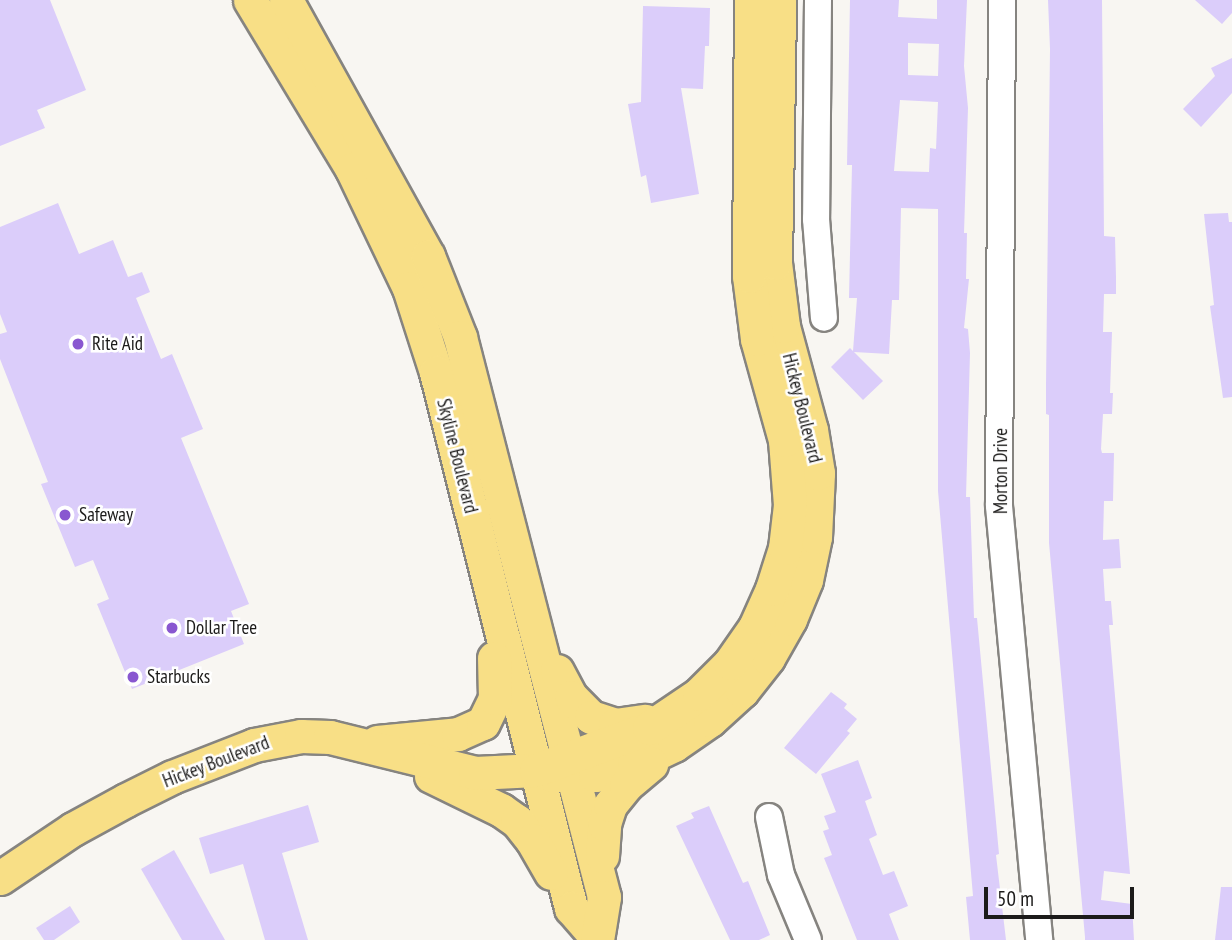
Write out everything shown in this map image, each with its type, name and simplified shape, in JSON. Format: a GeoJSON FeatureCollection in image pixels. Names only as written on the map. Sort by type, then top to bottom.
{"type":"FeatureCollection","features":[{"type":"Feature","properties":{"kind":"main road","name":"Skyline Boulevard"},"geometry":{"type":"LineString","coordinates":[[250,0],[352,169],[410,288],[436,372],[571,908],[596,938]]}},
{"type":"Feature","properties":{"kind":"main road","name":"Skyline Boulevard"},"geometry":{"type":"LineString","coordinates":[[286,0],[438,276],[466,357],[604,897],[596,938]]}},
{"type":"Feature","properties":{"kind":"main road","name":"Hickey Boulevard"},"geometry":{"type":"LineString","coordinates":[[671,731],[755,627],[776,579],[789,526],[789,461],[757,339],[749,276],[747,211],[751,0]]}},
{"type":"Feature","properties":{"kind":"main road","name":"Hickey Boulevard"},"geometry":{"type":"LineString","coordinates":[[0,878],[73,829],[126,800],[240,750],[301,736],[330,737],[432,765],[475,773],[571,767],[615,771],[671,731],[726,706],[768,658],[799,599],[815,537],[818,495],[815,451],[783,326],[775,262],[779,0]]}},
{"type":"Feature","properties":{"kind":"main road"},"geometry":{"type":"LineString","coordinates":[[363,744],[458,734],[483,723],[495,698],[491,592]]}},
{"type":"Feature","properties":{"kind":"main road"},"geometry":{"type":"LineString","coordinates":[[537,631],[571,697],[591,717],[615,725],[671,731]]}},
{"type":"Feature","properties":{"kind":"main road"},"geometry":{"type":"LineString","coordinates":[[604,897],[602,835],[610,805],[671,731]]}},
{"type":"Feature","properties":{"kind":"main road"},"geometry":{"type":"LineString","coordinates":[[363,744],[509,814],[532,840],[571,908]]}},
{"type":"Feature","properties":{"kind":"street"},"geometry":{"type":"LineString","coordinates":[[818,0],[816,219],[824,318]]}},
{"type":"Feature","properties":{"kind":"street","name":"Morton Drive"},"geometry":{"type":"LineString","coordinates":[[1002,0],[999,506],[1039,940]]}},
{"type":"Feature","properties":{"kind":"street"},"geometry":{"type":"LineString","coordinates":[[769,817],[781,875],[808,940]]}},
{"type":"Feature","properties":{"kind":"building"},"geometry":{"type":"Polygon","coordinates":[[[0,0],[50,0],[86,90],[37,110],[45,128],[0,146],[0,0]]]}},
{"type":"Feature","properties":{"kind":"building"},"geometry":{"type":"Polygon","coordinates":[[[850,0],[899,0],[898,17],[937,19],[937,0],[967,0],[964,66],[968,108],[964,233],[967,233],[966,279],[969,279],[964,328],[968,329],[970,353],[966,497],[970,497],[974,618],[977,618],[999,854],[996,855],[1006,940],[970,940],[966,897],[973,896],[938,491],[938,209],[901,208],[899,300],[892,300],[889,354],[854,352],[883,381],[863,400],[831,367],[850,348],[853,351],[857,298],[849,298],[852,165],[847,165],[850,0]],[[908,43],[908,75],[938,76],[939,44],[908,43]],[[900,100],[894,171],[929,172],[930,148],[936,149],[938,102],[900,100]]]}},
{"type":"Feature","properties":{"kind":"building"},"geometry":{"type":"Polygon","coordinates":[[[1048,0],[1102,0],[1104,236],[1115,237],[1116,277],[1116,294],[1104,294],[1103,332],[1112,332],[1110,393],[1113,393],[1112,414],[1103,414],[1101,449],[1102,453],[1114,453],[1113,501],[1104,501],[1103,540],[1119,539],[1121,568],[1103,569],[1105,601],[1111,601],[1113,625],[1109,625],[1130,874],[1104,871],[1101,900],[1132,904],[1134,940],[1085,940],[1049,543],[1049,415],[1046,414],[1050,49],[1048,0]]]}},
{"type":"Feature","properties":{"kind":"building"},"geometry":{"type":"Polygon","coordinates":[[[1195,0],[1232,0],[1232,13],[1222,24],[1195,0]]]}},
{"type":"Feature","properties":{"kind":"building"},"geometry":{"type":"Polygon","coordinates":[[[643,6],[710,8],[709,46],[705,46],[703,89],[681,88],[699,194],[651,203],[646,175],[641,177],[628,104],[641,102],[643,6]]]}},
{"type":"Feature","properties":{"kind":"building"},"geometry":{"type":"Polygon","coordinates":[[[1232,58],[1232,93],[1201,127],[1183,109],[1215,76],[1211,68],[1232,58]]]}},
{"type":"Feature","properties":{"kind":"building"},"geometry":{"type":"Polygon","coordinates":[[[58,203],[79,254],[113,240],[128,277],[142,272],[150,292],[136,298],[161,359],[172,354],[203,429],[181,438],[249,604],[231,611],[244,644],[132,689],[97,604],[109,599],[93,560],[75,567],[41,484],[48,482],[0,359],[0,334],[7,332],[0,314],[0,227],[58,203]]]}},
{"type":"Feature","properties":{"kind":"building"},"geometry":{"type":"Polygon","coordinates":[[[1228,213],[1229,222],[1232,222],[1232,397],[1223,398],[1210,306],[1214,305],[1204,214],[1228,213]]]}},
{"type":"Feature","properties":{"kind":"building"},"geometry":{"type":"Polygon","coordinates":[[[831,692],[847,704],[844,708],[857,719],[847,731],[850,733],[816,774],[784,748],[831,692]]]}},
{"type":"Feature","properties":{"kind":"building"},"geometry":{"type":"Polygon","coordinates":[[[858,760],[872,798],[865,801],[877,835],[869,839],[883,875],[894,871],[908,906],[889,914],[899,940],[857,940],[824,858],[832,855],[823,831],[829,829],[824,816],[836,812],[821,774],[858,760]]]}},
{"type":"Feature","properties":{"kind":"building"},"geometry":{"type":"Polygon","coordinates":[[[308,805],[319,842],[282,853],[308,940],[265,940],[243,864],[210,874],[199,838],[308,805]]]}},
{"type":"Feature","properties":{"kind":"building"},"geometry":{"type":"Polygon","coordinates":[[[709,806],[743,883],[748,881],[770,935],[759,940],[730,940],[676,826],[694,818],[691,813],[709,806]]]}},
{"type":"Feature","properties":{"kind":"building"},"geometry":{"type":"Polygon","coordinates":[[[174,850],[225,940],[182,940],[141,869],[174,850]]]}},
{"type":"Feature","properties":{"kind":"building"},"geometry":{"type":"Polygon","coordinates":[[[1221,887],[1232,887],[1232,940],[1215,940],[1221,887]]]}},
{"type":"Feature","properties":{"kind":"building"},"geometry":{"type":"Polygon","coordinates":[[[70,906],[80,922],[54,940],[44,940],[36,928],[70,906]]]}},
{"type":"Feature","properties":{"kind":"place","name":"Rite Aid"},"geometry":{"type":"Point","coordinates":[78,344]}},
{"type":"Feature","properties":{"kind":"place","name":"Safeway"},"geometry":{"type":"Point","coordinates":[65,515]}},
{"type":"Feature","properties":{"kind":"place","name":"Dollar Tree"},"geometry":{"type":"Point","coordinates":[172,628]}},
{"type":"Feature","properties":{"kind":"place","name":"Starbucks"},"geometry":{"type":"Point","coordinates":[133,677]}}]}
